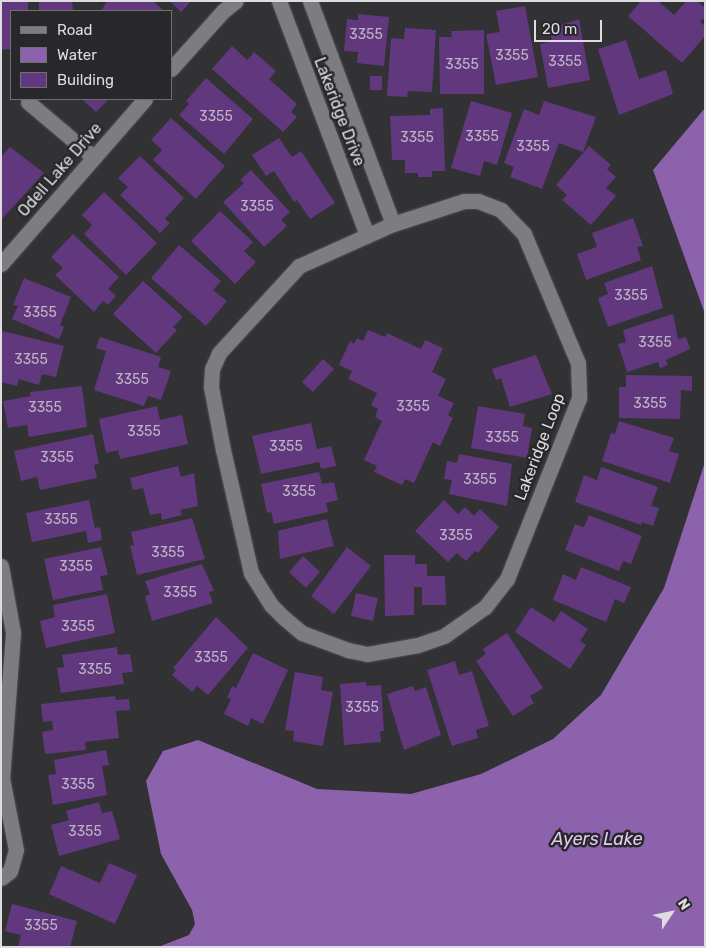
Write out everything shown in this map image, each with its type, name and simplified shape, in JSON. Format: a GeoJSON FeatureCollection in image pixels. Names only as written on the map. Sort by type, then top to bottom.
{"type":"FeatureCollection","features":[{"type":"Feature","properties":{"kind":"street"},"geometry":{"type":"LineString","coordinates":[[172,68],[223,11],[236,1]]}},
{"type":"Feature","properties":{"kind":"street","name":"Lakeridge Drive"},"geometry":{"type":"LineString","coordinates":[[279,1],[367,235]]}},
{"type":"Feature","properties":{"kind":"street","name":"Lakeridge Drive"},"geometry":{"type":"LineString","coordinates":[[310,1],[393,224]]}},
{"type":"Feature","properties":{"kind":"street","name":"Odell Lake Drive"},"geometry":{"type":"LineString","coordinates":[[1,264],[144,100]]}},
{"type":"Feature","properties":{"kind":"street"},"geometry":{"type":"LineString","coordinates":[[28,102],[93,157]]}},
{"type":"Feature","properties":{"kind":"street","name":"Lakeridge Loop"},"geometry":{"type":"LineString","coordinates":[[464,201],[489,204],[513,220],[532,249],[561,320],[578,363],[581,387],[514,561],[498,593],[465,623],[444,636],[418,646],[368,654],[328,644],[302,633],[271,605],[256,582],[246,559],[211,378],[219,354],[293,270],[393,224],[464,201]]}},
{"type":"Feature","properties":{"kind":"street"},"geometry":{"type":"LineString","coordinates":[[1,566],[13,633],[2,751],[2,784],[16,850],[10,871],[1,878]]}},
{"type":"Feature","properties":{"kind":"water"},"geometry":{"type":"Polygon","coordinates":[[[705,108],[705,314],[653,170],[705,108]]]}},
{"type":"Feature","properties":{"kind":"water","name":"Ayers Lake"},"geometry":{"type":"Polygon","coordinates":[[[705,462],[705,947],[158,947],[189,935],[195,924],[192,910],[161,854],[146,781],[163,751],[198,740],[317,789],[411,794],[481,774],[553,739],[601,695],[664,588],[705,462]]]}},
{"type":"Feature","properties":{"kind":"building"},"geometry":{"type":"Polygon","coordinates":[[[1,1],[28,1],[28,10],[10,10],[10,49],[1,50],[1,1]]]}},
{"type":"Feature","properties":{"kind":"building"},"geometry":{"type":"Polygon","coordinates":[[[39,1],[72,1],[73,10],[39,10],[39,1]]]}},
{"type":"Feature","properties":{"kind":"building"},"geometry":{"type":"Polygon","coordinates":[[[107,1],[153,1],[163,10],[102,10],[107,1]]]}},
{"type":"Feature","properties":{"kind":"building"},"geometry":{"type":"Polygon","coordinates":[[[170,1],[191,1],[181,12],[170,1]]]}},
{"type":"Feature","properties":{"kind":"building"},"geometry":{"type":"Polygon","coordinates":[[[641,1],[658,1],[674,15],[686,1],[697,1],[705,8],[705,17],[700,22],[705,26],[705,36],[682,63],[628,16],[641,1]]]}},
{"type":"Feature","properties":{"kind":"building"},"geometry":{"type":"Polygon","coordinates":[[[525,6],[538,77],[496,85],[486,34],[500,32],[496,11],[525,6]]]}},
{"type":"Feature","properties":{"kind":"building"},"geometry":{"type":"Polygon","coordinates":[[[358,14],[389,17],[384,66],[357,63],[358,52],[344,51],[347,19],[358,20],[358,14]]]}},
{"type":"Feature","properties":{"kind":"building"},"geometry":{"type":"Polygon","coordinates":[[[579,19],[590,80],[548,88],[540,44],[552,41],[550,29],[579,19]]]}},
{"type":"Feature","properties":{"kind":"building"},"geometry":{"type":"Polygon","coordinates":[[[405,28],[436,30],[432,92],[408,91],[407,97],[387,96],[391,38],[404,39],[405,28]]]}},
{"type":"Feature","properties":{"kind":"building"},"geometry":{"type":"Polygon","coordinates":[[[484,30],[484,94],[440,94],[439,37],[452,37],[451,31],[484,30]]]}},
{"type":"Feature","properties":{"kind":"building"},"geometry":{"type":"Polygon","coordinates":[[[626,40],[639,79],[666,70],[673,94],[619,115],[598,49],[626,40]]]}},
{"type":"Feature","properties":{"kind":"building"},"geometry":{"type":"Polygon","coordinates":[[[232,46],[247,60],[254,52],[276,71],[269,79],[297,104],[291,112],[297,117],[283,132],[212,69],[232,46]]]}},
{"type":"Feature","properties":{"kind":"building"},"geometry":{"type":"Polygon","coordinates":[[[370,76],[382,76],[382,90],[370,90],[370,76]]]}},
{"type":"Feature","properties":{"kind":"building"},"geometry":{"type":"Polygon","coordinates":[[[206,78],[253,119],[224,154],[179,115],[189,104],[186,101],[206,78]]]}},
{"type":"Feature","properties":{"kind":"building"},"geometry":{"type":"Polygon","coordinates":[[[83,100],[108,100],[96,112],[83,100]]]}},
{"type":"Feature","properties":{"kind":"building"},"geometry":{"type":"Polygon","coordinates":[[[471,101],[512,113],[497,165],[484,161],[480,176],[451,168],[471,101]]]}},
{"type":"Feature","properties":{"kind":"building"},"geometry":{"type":"Polygon","coordinates":[[[544,101],[596,117],[583,152],[559,143],[542,189],[510,177],[514,167],[504,163],[524,109],[539,115],[544,101]]]}},
{"type":"Feature","properties":{"kind":"building"},"geometry":{"type":"Polygon","coordinates":[[[443,108],[445,171],[432,171],[432,177],[418,177],[418,173],[405,173],[405,160],[392,160],[390,116],[430,115],[430,109],[443,108]]]}},
{"type":"Feature","properties":{"kind":"building"},"geometry":{"type":"Polygon","coordinates":[[[171,118],[225,166],[196,199],[153,160],[162,150],[151,140],[171,118]]]}},
{"type":"Feature","properties":{"kind":"building"},"geometry":{"type":"Polygon","coordinates":[[[279,138],[292,157],[301,151],[335,203],[310,219],[297,200],[294,202],[274,171],[266,176],[252,155],[279,138]]]}},
{"type":"Feature","properties":{"kind":"building"},"geometry":{"type":"Polygon","coordinates":[[[589,146],[611,165],[607,169],[616,177],[606,188],[616,196],[591,225],[562,200],[567,195],[556,185],[589,146]]]}},
{"type":"Feature","properties":{"kind":"building"},"geometry":{"type":"Polygon","coordinates":[[[10,147],[44,173],[1,220],[1,157],[10,147]]]}},
{"type":"Feature","properties":{"kind":"building"},"geometry":{"type":"Polygon","coordinates":[[[140,156],[184,198],[165,219],[170,223],[160,233],[120,195],[128,187],[118,178],[140,156]]]}},
{"type":"Feature","properties":{"kind":"building"},"geometry":{"type":"Polygon","coordinates":[[[251,170],[290,212],[281,220],[287,226],[264,247],[223,202],[244,183],[240,180],[251,170]]]}},
{"type":"Feature","properties":{"kind":"building"},"geometry":{"type":"Polygon","coordinates":[[[104,192],[157,243],[126,275],[84,234],[92,225],[82,215],[104,192]]]}},
{"type":"Feature","properties":{"kind":"building"},"geometry":{"type":"Polygon","coordinates":[[[220,211],[253,242],[244,251],[256,262],[235,284],[191,241],[220,211]]]}},
{"type":"Feature","properties":{"kind":"building"},"geometry":{"type":"Polygon","coordinates":[[[633,218],[643,246],[637,247],[641,260],[586,280],[577,254],[597,247],[592,233],[633,218]]]}},
{"type":"Feature","properties":{"kind":"building"},"geometry":{"type":"Polygon","coordinates":[[[73,234],[119,277],[108,289],[116,296],[108,305],[103,301],[94,312],[55,275],[63,268],[51,257],[73,234]]]}},
{"type":"Feature","properties":{"kind":"building"},"geometry":{"type":"Polygon","coordinates":[[[179,245],[221,281],[213,290],[227,301],[206,326],[151,278],[179,245]]]}},
{"type":"Feature","properties":{"kind":"building"},"geometry":{"type":"Polygon","coordinates":[[[652,266],[663,308],[608,327],[598,298],[608,294],[604,283],[652,266]]]}},
{"type":"Feature","properties":{"kind":"building"},"geometry":{"type":"Polygon","coordinates":[[[24,278],[71,297],[60,325],[64,327],[59,339],[12,319],[18,306],[13,305],[24,278]]]}},
{"type":"Feature","properties":{"kind":"building"},"geometry":{"type":"Polygon","coordinates":[[[143,281],[183,317],[173,327],[177,330],[156,353],[113,314],[143,281]]]}},
{"type":"Feature","properties":{"kind":"building"},"geometry":{"type":"Polygon","coordinates":[[[673,314],[678,339],[686,337],[690,349],[666,360],[668,365],[660,368],[658,362],[627,372],[618,344],[626,342],[623,330],[673,314]]]}},
{"type":"Feature","properties":{"kind":"building"},"geometry":{"type":"Polygon","coordinates":[[[368,330],[385,337],[387,333],[421,349],[425,340],[443,348],[432,372],[446,379],[438,396],[454,403],[448,415],[453,418],[440,446],[433,442],[414,483],[405,479],[402,485],[374,472],[377,466],[364,460],[382,421],[375,417],[378,409],[371,405],[377,393],[348,379],[352,371],[339,365],[350,341],[354,344],[357,338],[363,341],[368,330]]]}},
{"type":"Feature","properties":{"kind":"building"},"geometry":{"type":"Polygon","coordinates":[[[2,331],[64,346],[56,377],[42,374],[39,385],[19,379],[17,386],[1,382],[2,331]]]}},
{"type":"Feature","properties":{"kind":"building"},"geometry":{"type":"Polygon","coordinates":[[[100,337],[161,357],[158,367],[171,371],[161,400],[148,396],[144,406],[94,390],[106,351],[96,348],[100,337]]]}},
{"type":"Feature","properties":{"kind":"building"},"geometry":{"type":"Polygon","coordinates":[[[536,355],[552,394],[510,407],[501,378],[496,380],[492,369],[536,355]]]}},
{"type":"Feature","properties":{"kind":"building"},"geometry":{"type":"Polygon","coordinates":[[[323,359],[334,369],[313,392],[302,382],[323,359]]]}},
{"type":"Feature","properties":{"kind":"building"},"geometry":{"type":"Polygon","coordinates":[[[626,375],[692,376],[692,391],[681,390],[680,419],[619,418],[619,387],[626,387],[626,375]]]}},
{"type":"Feature","properties":{"kind":"building"},"geometry":{"type":"Polygon","coordinates":[[[82,386],[87,427],[29,437],[27,425],[8,428],[3,401],[31,396],[30,392],[82,386]]]}},
{"type":"Feature","properties":{"kind":"building"},"geometry":{"type":"Polygon","coordinates":[[[157,406],[160,420],[182,415],[188,444],[120,459],[118,450],[106,453],[99,419],[157,406]]]}},
{"type":"Feature","properties":{"kind":"building"},"geometry":{"type":"Polygon","coordinates":[[[478,406],[525,414],[523,426],[532,428],[527,458],[471,448],[478,406]]]}},
{"type":"Feature","properties":{"kind":"building"},"geometry":{"type":"Polygon","coordinates":[[[619,421],[674,438],[669,451],[679,454],[670,483],[602,461],[611,433],[615,434],[619,421]]]}},
{"type":"Feature","properties":{"kind":"building"},"geometry":{"type":"Polygon","coordinates":[[[311,423],[317,449],[331,446],[336,466],[321,469],[319,462],[261,474],[252,436],[311,423]]]}},
{"type":"Feature","properties":{"kind":"building"},"geometry":{"type":"Polygon","coordinates":[[[93,434],[99,464],[94,465],[97,478],[40,490],[37,477],[21,481],[14,451],[93,434]]]}},
{"type":"Feature","properties":{"kind":"building"},"geometry":{"type":"Polygon","coordinates":[[[459,454],[512,464],[507,506],[449,494],[452,480],[444,479],[447,461],[457,463],[459,454]]]}},
{"type":"Feature","properties":{"kind":"building"},"geometry":{"type":"Polygon","coordinates":[[[178,466],[181,477],[194,473],[198,506],[180,510],[182,515],[162,520],[161,513],[150,515],[143,488],[133,490],[130,478],[178,466]]]}},
{"type":"Feature","properties":{"kind":"building"},"geometry":{"type":"Polygon","coordinates":[[[601,467],[658,487],[651,506],[659,508],[653,526],[642,522],[641,525],[575,502],[584,475],[597,480],[601,467]]]}},
{"type":"Feature","properties":{"kind":"building"},"geometry":{"type":"Polygon","coordinates":[[[319,472],[322,484],[334,482],[338,500],[326,503],[328,512],[274,524],[271,512],[267,513],[261,484],[319,472]]]}},
{"type":"Feature","properties":{"kind":"building"},"geometry":{"type":"Polygon","coordinates":[[[89,500],[95,528],[100,527],[102,540],[88,543],[86,531],[32,542],[26,513],[89,500]]]}},
{"type":"Feature","properties":{"kind":"building"},"geometry":{"type":"Polygon","coordinates":[[[444,500],[458,514],[465,507],[474,516],[480,509],[499,527],[478,553],[475,551],[466,561],[457,553],[448,562],[415,531],[444,500]]]}},
{"type":"Feature","properties":{"kind":"building"},"geometry":{"type":"Polygon","coordinates":[[[589,515],[642,536],[631,564],[623,561],[619,571],[565,550],[575,524],[584,527],[589,515]]]}},
{"type":"Feature","properties":{"kind":"building"},"geometry":{"type":"Polygon","coordinates":[[[192,518],[205,559],[137,575],[130,546],[134,545],[131,532],[192,518]]]}},
{"type":"Feature","properties":{"kind":"building"},"geometry":{"type":"Polygon","coordinates":[[[327,519],[334,546],[280,559],[278,531],[327,519]]]}},
{"type":"Feature","properties":{"kind":"building"},"geometry":{"type":"Polygon","coordinates":[[[101,547],[108,575],[100,576],[103,590],[53,600],[44,559],[101,547]]]}},
{"type":"Feature","properties":{"kind":"building"},"geometry":{"type":"Polygon","coordinates":[[[347,547],[371,566],[334,614],[311,596],[347,547]]]}},
{"type":"Feature","properties":{"kind":"building"},"geometry":{"type":"Polygon","coordinates":[[[384,555],[415,555],[415,564],[427,564],[427,576],[445,576],[446,605],[422,605],[422,587],[414,587],[414,615],[385,616],[384,555]]]}},
{"type":"Feature","properties":{"kind":"building"},"geometry":{"type":"Polygon","coordinates":[[[303,556],[320,572],[306,588],[289,572],[303,556]]]}},
{"type":"Feature","properties":{"kind":"building"},"geometry":{"type":"Polygon","coordinates":[[[202,564],[214,591],[209,592],[213,603],[152,621],[145,596],[150,594],[145,581],[202,564]]]}},
{"type":"Feature","properties":{"kind":"building"},"geometry":{"type":"Polygon","coordinates":[[[581,567],[631,587],[624,603],[615,599],[606,622],[553,600],[563,574],[576,580],[581,567]]]}},
{"type":"Feature","properties":{"kind":"building"},"geometry":{"type":"Polygon","coordinates":[[[356,593],[378,598],[373,621],[351,616],[356,593]]]}},
{"type":"Feature","properties":{"kind":"building"},"geometry":{"type":"Polygon","coordinates":[[[107,594],[115,633],[46,648],[40,621],[55,617],[53,605],[107,594]]]}},
{"type":"Feature","properties":{"kind":"building"},"geometry":{"type":"Polygon","coordinates":[[[531,607],[554,622],[561,611],[588,629],[580,641],[586,645],[570,669],[515,632],[531,607]]]}},
{"type":"Feature","properties":{"kind":"building"},"geometry":{"type":"Polygon","coordinates":[[[216,617],[248,648],[208,695],[197,686],[192,692],[172,675],[176,670],[173,668],[216,617]]]}},
{"type":"Feature","properties":{"kind":"building"},"geometry":{"type":"Polygon","coordinates":[[[507,633],[543,688],[530,696],[534,703],[513,716],[476,661],[486,654],[483,649],[507,633]]]}},
{"type":"Feature","properties":{"kind":"building"},"geometry":{"type":"Polygon","coordinates":[[[117,647],[118,655],[130,654],[133,672],[122,673],[124,684],[61,693],[57,668],[64,667],[62,655],[117,647]]]}},
{"type":"Feature","properties":{"kind":"building"},"geometry":{"type":"Polygon","coordinates":[[[253,653],[288,670],[263,724],[251,718],[248,726],[224,714],[231,699],[227,698],[232,686],[236,688],[253,653]]]}},
{"type":"Feature","properties":{"kind":"building"},"geometry":{"type":"Polygon","coordinates":[[[455,661],[459,675],[472,671],[489,726],[476,730],[478,738],[452,746],[427,670],[455,661]]]}},
{"type":"Feature","properties":{"kind":"building"},"geometry":{"type":"Polygon","coordinates":[[[295,672],[323,677],[321,690],[333,692],[323,746],[293,741],[294,731],[285,730],[295,672]]]}},
{"type":"Feature","properties":{"kind":"building"},"geometry":{"type":"Polygon","coordinates":[[[366,682],[366,686],[381,685],[384,731],[380,731],[381,742],[344,745],[340,684],[366,682]]]}},
{"type":"Feature","properties":{"kind":"building"},"geometry":{"type":"Polygon","coordinates":[[[413,686],[415,691],[426,687],[441,735],[404,750],[387,694],[413,686]]]}},
{"type":"Feature","properties":{"kind":"building"},"geometry":{"type":"Polygon","coordinates":[[[115,696],[116,700],[129,699],[130,710],[116,711],[119,738],[85,742],[86,750],[45,754],[42,732],[53,730],[52,721],[43,722],[41,704],[115,696]]]}},
{"type":"Feature","properties":{"kind":"building"},"geometry":{"type":"Polygon","coordinates":[[[106,750],[109,765],[102,766],[107,795],[53,805],[48,775],[56,774],[54,760],[106,750]]]}},
{"type":"Feature","properties":{"kind":"building"},"geometry":{"type":"Polygon","coordinates":[[[99,802],[102,813],[112,811],[120,839],[59,856],[51,825],[69,820],[66,811],[99,802]]]}},
{"type":"Feature","properties":{"kind":"building"},"geometry":{"type":"Polygon","coordinates":[[[109,863],[137,875],[115,924],[49,894],[61,866],[100,883],[109,863]]]}},
{"type":"Feature","properties":{"kind":"building"},"geometry":{"type":"Polygon","coordinates":[[[12,904],[77,921],[70,947],[18,947],[21,935],[5,931],[12,904]]]}}]}
